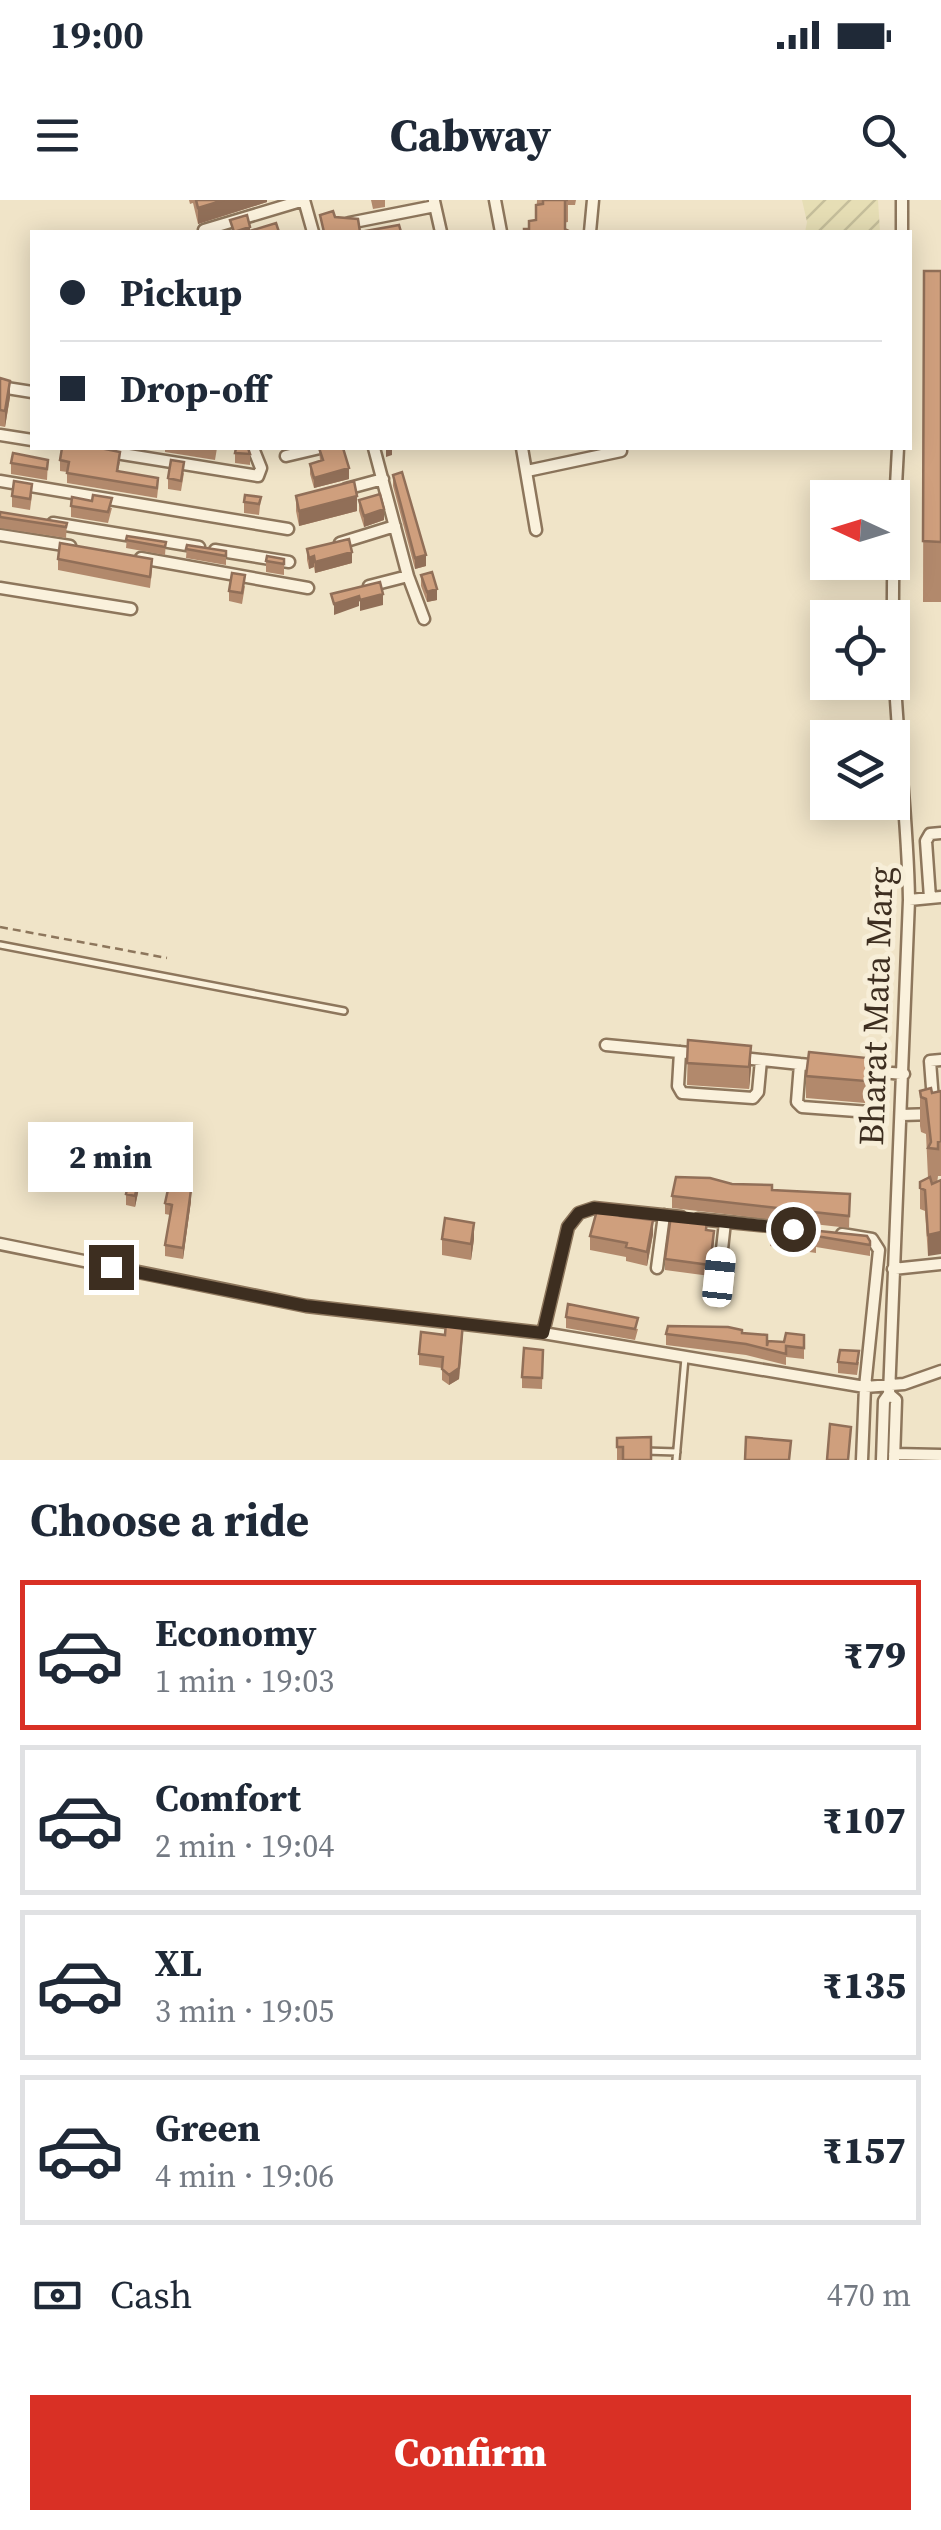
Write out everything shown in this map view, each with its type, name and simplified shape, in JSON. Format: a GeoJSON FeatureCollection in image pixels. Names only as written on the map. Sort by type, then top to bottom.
{"type":"FeatureCollection","features":[{"type":"Feature","properties":{"kind":"street"},"geometry":{"type":"LineString","coordinates":[[204,230],[304,200],[312,230]]}},
{"type":"Feature","properties":{"kind":"street"},"geometry":{"type":"LineString","coordinates":[[495,200],[501,230]]}},
{"type":"Feature","properties":{"kind":"street"},"geometry":{"type":"LineString","coordinates":[[590,230],[593,200]]}},
{"type":"Feature","properties":{"kind":"street"},"geometry":{"type":"LineString","coordinates":[[902,200],[902,230]]}},
{"type":"Feature","properties":{"kind":"street"},"geometry":{"type":"LineString","coordinates":[[349,223],[435,203],[441,230]]}},
{"type":"Feature","properties":{"kind":"street"},"geometry":{"type":"LineString","coordinates":[[0,387],[30,392]]}},
{"type":"Feature","properties":{"kind":"street"},"geometry":{"type":"LineString","coordinates":[[0,435],[30,440]]}},
{"type":"Feature","properties":{"kind":"street"},"geometry":{"type":"LineString","coordinates":[[98,450],[254,477],[261,468],[254,450]]}},
{"type":"Feature","properties":{"kind":"street"},"geometry":{"type":"LineString","coordinates":[[286,456],[312,450]]}},
{"type":"Feature","properties":{"kind":"street"},"geometry":{"type":"LineString","coordinates":[[375,450],[408,576],[424,619]]}},
{"type":"Feature","properties":{"kind":"street"},"geometry":{"type":"LineString","coordinates":[[522,450],[536,530]]}},
{"type":"Feature","properties":{"kind":"street"},"geometry":{"type":"LineString","coordinates":[[527,471],[621,450]]}},
{"type":"Feature","properties":{"kind":"street","name":"Bharat Mata Marg"},"geometry":{"type":"LineString","coordinates":[[889,1390],[909,900],[908,835],[894,663],[898,450]]}},
{"type":"Feature","properties":{"kind":"street"},"geometry":{"type":"LineString","coordinates":[[331,493],[382,479]]}},
{"type":"Feature","properties":{"kind":"street"},"geometry":{"type":"LineString","coordinates":[[0,481],[288,530]]}},
{"type":"Feature","properties":{"kind":"street"},"geometry":{"type":"LineString","coordinates":[[38,520],[288,562]]}},
{"type":"Feature","properties":{"kind":"street"},"geometry":{"type":"LineString","coordinates":[[328,547],[395,526]]}},
{"type":"Feature","properties":{"kind":"street"},"geometry":{"type":"LineString","coordinates":[[0,535],[80,548]]}},
{"type":"Feature","properties":{"kind":"street"},"geometry":{"type":"LineString","coordinates":[[136,558],[308,588]]}},
{"type":"Feature","properties":{"kind":"street"},"geometry":{"type":"LineString","coordinates":[[358,589],[408,576]]}},
{"type":"Feature","properties":{"kind":"street"},"geometry":{"type":"LineString","coordinates":[[0,588],[131,609]]}},
{"type":"Feature","properties":{"kind":"street"},"geometry":{"type":"LineString","coordinates":[[909,900],[936,898],[926,841],[930,834],[941,833]]}},
{"type":"Feature","properties":{"kind":"street"},"geometry":{"type":"LineString","coordinates":[[606,1046],[705,1055]]}},
{"type":"Feature","properties":{"kind":"street"},"geometry":{"type":"LineString","coordinates":[[680,1052],[678,1086],[682,1093],[754,1098],[761,1060]]}},
{"type":"Feature","properties":{"kind":"street"},"geometry":{"type":"LineString","coordinates":[[724,1057],[826,1067]]}},
{"type":"Feature","properties":{"kind":"street"},"geometry":{"type":"LineString","coordinates":[[902,1115],[938,1114],[930,1061],[941,1060]]}},
{"type":"Feature","properties":{"kind":"street"},"geometry":{"type":"LineString","coordinates":[[800,1064],[797,1102],[802,1107],[870,1112],[874,1106],[876,1072]]}},
{"type":"Feature","properties":{"kind":"street"},"geometry":{"type":"LineString","coordinates":[[843,1068],[904,1074]]}},
{"type":"Feature","properties":{"kind":"street"},"geometry":{"type":"LineString","coordinates":[[543,1333],[568,1227],[579,1213],[594,1208],[802,1230]]}},
{"type":"Feature","properties":{"kind":"street"},"geometry":{"type":"LineString","coordinates":[[657,1268],[664,1216]]}},
{"type":"Feature","properties":{"kind":"street"},"geometry":{"type":"LineString","coordinates":[[719,1277],[725,1222]]}},
{"type":"Feature","properties":{"kind":"street"},"geometry":{"type":"LineString","coordinates":[[822,1232],[872,1239],[879,1250],[862,1460]]}},
{"type":"Feature","properties":{"kind":"street"},"geometry":{"type":"LineString","coordinates":[[0,1244],[306,1306],[543,1333],[865,1387],[889,1390],[941,1371]]}},
{"type":"Feature","properties":{"kind":"street"},"geometry":{"type":"LineString","coordinates":[[893,1269],[941,1264]]}},
{"type":"Feature","properties":{"kind":"street"},"geometry":{"type":"LineString","coordinates":[[889,1390],[896,1400],[894,1457],[941,1455]]}},
{"type":"Feature","properties":{"kind":"street"},"geometry":{"type":"LineString","coordinates":[[882,1460],[884,1400],[889,1390]]}},
{"type":"Feature","properties":{"kind":"lane"},"geometry":{"type":"LineString","coordinates":[[0,946],[344,1011]]}},
{"type":"Feature","properties":{"kind":"lane"},"geometry":{"type":"LineString","coordinates":[[638,1450],[676,1456],[685,1357]]}},
{"type":"Feature","properties":{"kind":"path"},"geometry":{"type":"LineString","coordinates":[[0,928],[167,958]]}},
{"type":"Feature","properties":{"kind":"shaded area"},"geometry":{"type":"Polygon","coordinates":[[[802,200],[878,200],[880,230],[805,230],[802,200]]]}},
{"type":"Feature","properties":{"kind":"building"},"geometry":{"type":"Polygon","coordinates":[[[196,200],[224,200],[198,208],[196,200]]]}},
{"type":"Feature","properties":{"kind":"building"},"geometry":{"type":"Polygon","coordinates":[[[543,200],[565,200],[567,230],[524,230],[529,229],[529,221],[536,220],[536,205],[543,204],[543,200]]]}},
{"type":"Feature","properties":{"kind":"building"},"geometry":{"type":"Polygon","coordinates":[[[333,211],[335,217],[358,219],[360,230],[324,230],[320,215],[333,211]]]}},
{"type":"Feature","properties":{"kind":"building"},"geometry":{"type":"Polygon","coordinates":[[[247,215],[250,227],[233,230],[230,220],[247,215]]]}},
{"type":"Feature","properties":{"kind":"building"},"geometry":{"type":"Polygon","coordinates":[[[276,223],[278,230],[253,230],[276,223]]]}},
{"type":"Feature","properties":{"kind":"building"},"geometry":{"type":"Polygon","coordinates":[[[399,225],[400,230],[371,230],[399,225]]]}},
{"type":"Feature","properties":{"kind":"building"},"geometry":{"type":"Polygon","coordinates":[[[924,271],[941,271],[941,542],[923,541],[924,271]]]}},
{"type":"Feature","properties":{"kind":"building"},"geometry":{"type":"Polygon","coordinates":[[[0,378],[10,381],[5,411],[0,410],[0,378]]]}},
{"type":"Feature","properties":{"kind":"building"},"geometry":{"type":"Polygon","coordinates":[[[62,450],[120,452],[117,471],[158,478],[157,488],[67,473],[69,462],[60,460],[62,450]]]}},
{"type":"Feature","properties":{"kind":"building"},"geometry":{"type":"Polygon","coordinates":[[[320,450],[344,450],[349,468],[314,478],[310,464],[323,460],[320,450]]]}},
{"type":"Feature","properties":{"kind":"building"},"geometry":{"type":"Polygon","coordinates":[[[13,453],[48,460],[47,469],[11,463],[13,453]]]}},
{"type":"Feature","properties":{"kind":"building"},"geometry":{"type":"Polygon","coordinates":[[[171,460],[184,462],[181,481],[168,478],[171,460]]]}},
{"type":"Feature","properties":{"kind":"building"},"geometry":{"type":"Polygon","coordinates":[[[402,472],[426,555],[415,558],[393,475],[402,472]]]}},
{"type":"Feature","properties":{"kind":"building"},"geometry":{"type":"Polygon","coordinates":[[[14,481],[32,484],[30,499],[12,496],[14,481]]]}},
{"type":"Feature","properties":{"kind":"building"},"geometry":{"type":"Polygon","coordinates":[[[354,481],[357,496],[299,511],[296,496],[354,481]]]}},
{"type":"Feature","properties":{"kind":"building"},"geometry":{"type":"Polygon","coordinates":[[[380,494],[384,509],[364,516],[359,500],[380,494]]]}},
{"type":"Feature","properties":{"kind":"building"},"geometry":{"type":"Polygon","coordinates":[[[93,495],[112,498],[108,512],[71,506],[72,497],[92,501],[93,495]]]}},
{"type":"Feature","properties":{"kind":"building"},"geometry":{"type":"Polygon","coordinates":[[[245,495],[261,497],[259,504],[244,502],[245,495]]]}},
{"type":"Feature","properties":{"kind":"building"},"geometry":{"type":"Polygon","coordinates":[[[0,512],[67,523],[66,527],[0,517],[0,512]]]}},
{"type":"Feature","properties":{"kind":"building"},"geometry":{"type":"Polygon","coordinates":[[[127,536],[166,542],[165,547],[126,540],[127,536]]]}},
{"type":"Feature","properties":{"kind":"building"},"geometry":{"type":"Polygon","coordinates":[[[349,539],[352,552],[315,562],[314,556],[309,558],[307,549],[349,539]]]}},
{"type":"Feature","properties":{"kind":"building"},"geometry":{"type":"Polygon","coordinates":[[[60,543],[152,559],[150,577],[58,559],[60,543]]]}},
{"type":"Feature","properties":{"kind":"building"},"geometry":{"type":"Polygon","coordinates":[[[187,545],[226,551],[226,556],[186,549],[187,545]]]}},
{"type":"Feature","properties":{"kind":"building"},"geometry":{"type":"Polygon","coordinates":[[[267,556],[284,559],[284,564],[266,561],[267,556]]]}},
{"type":"Feature","properties":{"kind":"building"},"geometry":{"type":"Polygon","coordinates":[[[432,572],[437,589],[427,592],[421,575],[432,572]]]}},
{"type":"Feature","properties":{"kind":"building"},"geometry":{"type":"Polygon","coordinates":[[[232,573],[245,575],[242,593],[229,591],[232,573]]]}},
{"type":"Feature","properties":{"kind":"building"},"geometry":{"type":"Polygon","coordinates":[[[380,582],[383,594],[334,604],[331,594],[380,582]]]}},
{"type":"Feature","properties":{"kind":"building"},"geometry":{"type":"Polygon","coordinates":[[[688,1040],[751,1046],[749,1067],[687,1063],[688,1040]]]}},
{"type":"Feature","properties":{"kind":"building"},"geometry":{"type":"Polygon","coordinates":[[[809,1052],[867,1058],[865,1081],[806,1076],[809,1052]]]}},
{"type":"Feature","properties":{"kind":"building"},"geometry":{"type":"Polygon","coordinates":[[[931,1088],[932,1093],[941,1091],[938,1149],[928,1148],[931,1142],[926,1099],[920,1091],[931,1088]]]}},
{"type":"Feature","properties":{"kind":"building"},"geometry":{"type":"Polygon","coordinates":[[[130,1175],[139,1177],[135,1196],[126,1194],[130,1175]]]}},
{"type":"Feature","properties":{"kind":"building"},"geometry":{"type":"Polygon","coordinates":[[[676,1177],[772,1185],[772,1190],[850,1194],[849,1216],[672,1196],[676,1177]]]}},
{"type":"Feature","properties":{"kind":"building"},"geometry":{"type":"Polygon","coordinates":[[[930,1177],[932,1184],[941,1180],[941,1232],[928,1235],[925,1190],[920,1188],[920,1182],[930,1177]]]}},
{"type":"Feature","properties":{"kind":"building"},"geometry":{"type":"Polygon","coordinates":[[[169,1185],[191,1190],[183,1248],[165,1245],[172,1205],[165,1203],[169,1185]]]}},
{"type":"Feature","properties":{"kind":"building"},"geometry":{"type":"Polygon","coordinates":[[[599,1203],[622,1206],[620,1216],[653,1220],[647,1252],[626,1247],[627,1243],[590,1236],[599,1203]]]}},
{"type":"Feature","properties":{"kind":"building"},"geometry":{"type":"Polygon","coordinates":[[[671,1215],[707,1219],[706,1230],[714,1231],[710,1265],[665,1259],[671,1215]]]}},
{"type":"Feature","properties":{"kind":"building"},"geometry":{"type":"Polygon","coordinates":[[[445,1218],[474,1223],[471,1244],[442,1239],[445,1218]]]}},
{"type":"Feature","properties":{"kind":"building"},"geometry":{"type":"Polygon","coordinates":[[[771,1226],[867,1236],[870,1245],[816,1236],[816,1242],[770,1235],[771,1226]]]}},
{"type":"Feature","properties":{"kind":"building"},"geometry":{"type":"Polygon","coordinates":[[[568,1304],[638,1318],[635,1329],[566,1317],[568,1304]]]}},
{"type":"Feature","properties":{"kind":"building"},"geometry":{"type":"Polygon","coordinates":[[[446,1322],[463,1323],[459,1368],[449,1375],[442,1369],[443,1357],[419,1354],[421,1332],[445,1335],[446,1322]]]}},
{"type":"Feature","properties":{"kind":"building"},"geometry":{"type":"Polygon","coordinates":[[[668,1326],[728,1327],[742,1333],[767,1335],[767,1346],[768,1341],[784,1342],[786,1333],[804,1335],[804,1348],[786,1346],[786,1354],[746,1344],[666,1334],[668,1326]]]}},
{"type":"Feature","properties":{"kind":"building"},"geometry":{"type":"Polygon","coordinates":[[[524,1348],[543,1350],[542,1378],[522,1377],[524,1348]]]}},
{"type":"Feature","properties":{"kind":"building"},"geometry":{"type":"Polygon","coordinates":[[[840,1350],[859,1351],[857,1364],[838,1362],[840,1350]]]}},
{"type":"Feature","properties":{"kind":"building"},"geometry":{"type":"Polygon","coordinates":[[[830,1424],[851,1427],[848,1460],[827,1460],[830,1424]]]}},
{"type":"Feature","properties":{"kind":"building"},"geometry":{"type":"Polygon","coordinates":[[[651,1437],[651,1460],[623,1460],[623,1447],[617,1447],[617,1438],[651,1437]]]}},
{"type":"Feature","properties":{"kind":"building"},"geometry":{"type":"Polygon","coordinates":[[[746,1437],[791,1441],[789,1460],[745,1460],[746,1437]]]}},
{"type":"Feature","properties":{"kind":"route"},"geometry":{"type":"LineString","coordinates":[[111,1267],[306,1306],[543,1333],[568,1227],[579,1213],[594,1208],[793,1229]]}}]}
